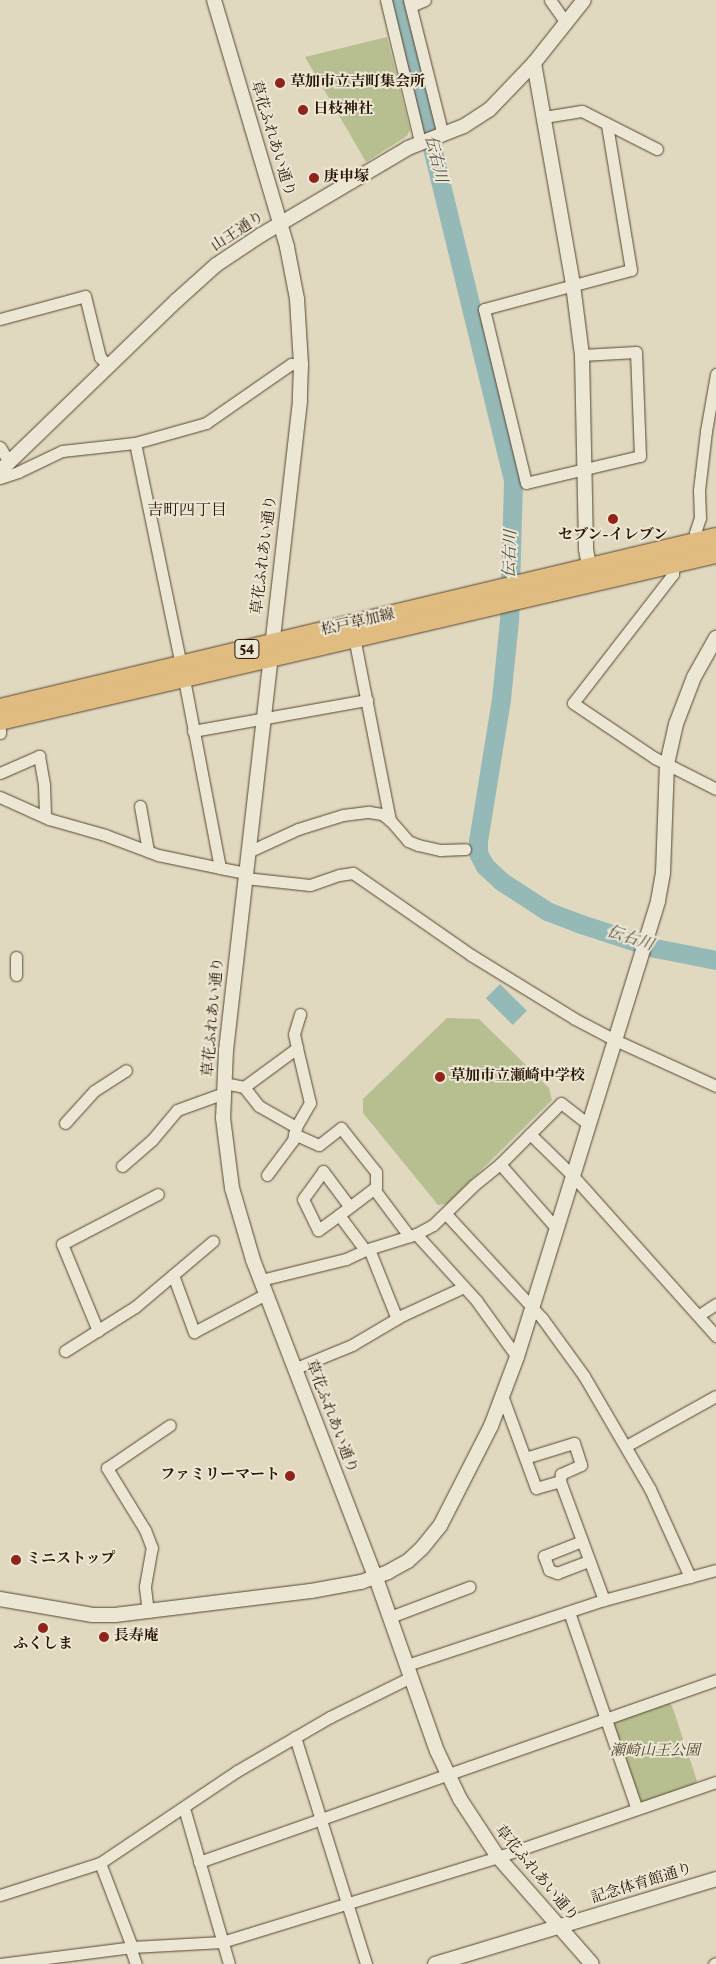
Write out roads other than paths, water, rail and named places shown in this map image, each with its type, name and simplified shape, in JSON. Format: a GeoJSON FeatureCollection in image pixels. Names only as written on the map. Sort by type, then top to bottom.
{"type":"FeatureCollection","features":[{"type":"Feature","properties":{"kind":"main road","name":"松戸草加線"},"geometry":{"type":"LineString","coordinates":[[0,721],[182,672],[591,575],[716,537]]}},
{"type":"Feature","properties":{"kind":"main road","name":"松戸草加線"},"geometry":{"type":"LineString","coordinates":[[591,575],[674,564],[716,554]]}},
{"type":"Feature","properties":{"kind":"main road","name":"松戸草加線"},"geometry":{"type":"LineString","coordinates":[[271,651],[354,637],[494,598]]}},
{"type":"Feature","properties":{"kind":"main road","name":"松戸草加線"},"geometry":{"type":"LineString","coordinates":[[0,708],[182,672]]}},
{"type":"Feature","properties":{"kind":"street","name":"草花ふれあい通り"},"geometry":{"type":"LineString","coordinates":[[214,0],[281,224],[292,269],[297,299],[301,365],[298,411],[245,876],[224,1088],[225,1146],[232,1188],[266,1294],[376,1578],[437,1751],[475,1824],[498,1858],[592,1964]]}},
{"type":"Feature","properties":{"kind":"street"},"geometry":{"type":"LineString","coordinates":[[386,0],[431,139]]}},
{"type":"Feature","properties":{"kind":"street"},"geometry":{"type":"LineString","coordinates":[[425,0],[410,3],[431,139]]}},
{"type":"Feature","properties":{"kind":"street"},"geometry":{"type":"LineString","coordinates":[[550,0],[566,23]]}},
{"type":"Feature","properties":{"kind":"street","name":"山王通り"},"geometry":{"type":"LineString","coordinates":[[5,466],[216,265],[241,247],[281,224],[431,139],[464,126],[489,110],[534,63],[584,0]]}},
{"type":"Feature","properties":{"kind":"street"},"geometry":{"type":"LineString","coordinates":[[534,63],[582,355],[586,549],[591,575]]}},
{"type":"Feature","properties":{"kind":"street"},"geometry":{"type":"LineString","coordinates":[[544,117],[582,111],[657,149]]}},
{"type":"Feature","properties":{"kind":"street"},"geometry":{"type":"LineString","coordinates":[[582,355],[636,352],[640,456],[526,483],[484,309],[631,270],[607,125]]}},
{"type":"Feature","properties":{"kind":"street"},"geometry":{"type":"LineString","coordinates":[[0,319],[85,296],[100,357],[108,366]]}},
{"type":"Feature","properties":{"kind":"street"},"geometry":{"type":"LineString","coordinates":[[0,478],[18,472],[62,451],[135,443],[206,423],[291,364],[301,365]]}},
{"type":"Feature","properties":{"kind":"street"},"geometry":{"type":"LineString","coordinates":[[697,542],[695,533],[700,518],[699,490],[706,430],[716,374]]}},
{"type":"Feature","properties":{"kind":"street"},"geometry":{"type":"LineString","coordinates":[[135,443],[220,868]]}},
{"type":"Feature","properties":{"kind":"street"},"geometry":{"type":"LineString","coordinates":[[0,447],[5,466]]}},
{"type":"Feature","properties":{"kind":"street"},"geometry":{"type":"LineString","coordinates":[[674,564],[673,574],[573,704],[667,764],[716,789]]}},
{"type":"Feature","properties":{"kind":"street"},"geometry":{"type":"LineString","coordinates":[[354,637],[390,820]]}},
{"type":"Feature","properties":{"kind":"street"},"geometry":{"type":"LineString","coordinates":[[0,1599],[92,1615],[148,1612],[311,1591],[376,1578],[408,1561],[422,1548],[440,1526],[474,1461],[503,1398],[517,1357],[650,927],[662,873],[667,764],[684,700],[716,638]]}},
{"type":"Feature","properties":{"kind":"street"},"geometry":{"type":"LineString","coordinates":[[194,731],[367,700]]}},
{"type":"Feature","properties":{"kind":"street"},"geometry":{"type":"LineString","coordinates":[[0,773],[39,756],[44,784],[45,817]]}},
{"type":"Feature","properties":{"kind":"street"},"geometry":{"type":"LineString","coordinates":[[0,796],[45,817],[105,835],[178,861],[220,868],[245,876],[310,886],[339,875],[353,873],[471,955],[575,1019],[615,1040],[716,1086]]}},
{"type":"Feature","properties":{"kind":"street"},"geometry":{"type":"LineString","coordinates":[[140,806],[148,851]]}},
{"type":"Feature","properties":{"kind":"street"},"geometry":{"type":"LineString","coordinates":[[248,852],[298,829],[343,815],[369,812],[382,814],[390,820],[408,841],[413,843],[440,850],[465,849]]}},
{"type":"Feature","properties":{"kind":"street"},"geometry":{"type":"LineString","coordinates":[[16,957],[16,975]]}},
{"type":"Feature","properties":{"kind":"street"},"geometry":{"type":"LineString","coordinates":[[267,1175],[293,1140],[295,1131],[310,1103],[294,1034],[300,1014]]}},
{"type":"Feature","properties":{"kind":"street"},"geometry":{"type":"LineString","coordinates":[[122,1166],[152,1140],[177,1110],[224,1088],[244,1087],[297,1048]]}},
{"type":"Feature","properties":{"kind":"street"},"geometry":{"type":"LineString","coordinates":[[65,1123],[94,1091],[126,1070]]}},
{"type":"Feature","properties":{"kind":"street"},"geometry":{"type":"LineString","coordinates":[[244,1087],[259,1106],[318,1145],[341,1128],[376,1172],[376,1188],[318,1230],[303,1199],[323,1171],[349,1206]]}},
{"type":"Feature","properties":{"kind":"street"},"geometry":{"type":"LineString","coordinates":[[261,1280],[346,1259],[413,1235],[433,1225],[474,1185],[500,1164],[561,1103],[588,1124]]}},
{"type":"Feature","properties":{"kind":"street"},"geometry":{"type":"LineString","coordinates":[[530,1134],[573,1176],[716,1336]]}},
{"type":"Feature","properties":{"kind":"street"},"geometry":{"type":"LineString","coordinates":[[500,1164],[556,1228]]}},
{"type":"Feature","properties":{"kind":"street"},"geometry":{"type":"LineString","coordinates":[[374,1189],[413,1235],[464,1287],[517,1357]]}},
{"type":"Feature","properties":{"kind":"street"},"geometry":{"type":"LineString","coordinates":[[98,1331],[62,1244],[158,1194]]}},
{"type":"Feature","properties":{"kind":"street"},"geometry":{"type":"LineString","coordinates":[[446,1214],[532,1307],[584,1376],[650,1489],[690,1576]]}},
{"type":"Feature","properties":{"kind":"street"},"geometry":{"type":"LineString","coordinates":[[339,1215],[367,1250],[397,1319]]}},
{"type":"Feature","properties":{"kind":"street"},"geometry":{"type":"LineString","coordinates":[[65,1351],[134,1307],[213,1241]]}},
{"type":"Feature","properties":{"kind":"street"},"geometry":{"type":"LineString","coordinates":[[173,1275],[194,1332],[266,1294]]}},
{"type":"Feature","properties":{"kind":"street"},"geometry":{"type":"LineString","coordinates":[[296,1368],[352,1345],[397,1319],[464,1287]]}},
{"type":"Feature","properties":{"kind":"street"},"geometry":{"type":"LineString","coordinates":[[699,1315],[716,1304]]}},
{"type":"Feature","properties":{"kind":"street"},"geometry":{"type":"LineString","coordinates":[[626,1446],[716,1396]]}},
{"type":"Feature","properties":{"kind":"street"},"geometry":{"type":"LineString","coordinates":[[503,1398],[536,1488],[560,1481]]}},
{"type":"Feature","properties":{"kind":"street"},"geometry":{"type":"LineString","coordinates":[[148,1612],[145,1586],[152,1548],[140,1522],[107,1468],[170,1425]]}},
{"type":"Feature","properties":{"kind":"street"},"geometry":{"type":"LineString","coordinates":[[525,1458],[574,1443],[581,1466],[561,1474],[560,1481],[604,1600]]}},
{"type":"Feature","properties":{"kind":"street"},"geometry":{"type":"LineString","coordinates":[[582,1541],[544,1556],[549,1570],[557,1573],[589,1561]]}},
{"type":"Feature","properties":{"kind":"street"},"geometry":{"type":"LineString","coordinates":[[0,1895],[100,1863],[237,1772],[409,1671],[604,1600],[690,1576],[716,1571]]}},
{"type":"Feature","properties":{"kind":"street"},"geometry":{"type":"LineString","coordinates":[[390,1617],[469,1587]]}},
{"type":"Feature","properties":{"kind":"street"},"geometry":{"type":"LineString","coordinates":[[569,1612],[638,1809]]}},
{"type":"Feature","properties":{"kind":"street"},"geometry":{"type":"LineString","coordinates":[[199,1862],[716,1680]]}},
{"type":"Feature","properties":{"kind":"street"},"geometry":{"type":"LineString","coordinates":[[295,1737],[366,1964]]}},
{"type":"Feature","properties":{"kind":"street"},"geometry":{"type":"LineString","coordinates":[[0,1964],[46,1961],[131,1947],[222,1942],[498,1858],[716,1782]]}},
{"type":"Feature","properties":{"kind":"street"},"geometry":{"type":"LineString","coordinates":[[184,1808],[229,1964]]}},
{"type":"Feature","properties":{"kind":"street"},"geometry":{"type":"LineString","coordinates":[[100,1863],[136,1964]]}},
{"type":"Feature","properties":{"kind":"street","name":"記念体育館通り"},"geometry":{"type":"LineString","coordinates":[[435,1964],[716,1879]]}},
{"type":"Feature","properties":{"kind":"water"},"geometry":{"type":"Polygon","coordinates":[[[500,984],[527,1011],[513,1025],[486,998],[500,984]]]}},
{"type":"Feature","properties":{"kind":"waterway","name":"伝右川"},"geometry":{"type":"LineString","coordinates":[[396,0],[513,481],[509,620],[501,699],[478,841],[478,853],[485,866],[501,881],[547,911],[655,948],[716,960]]}},
{"type":"Feature","properties":{"kind":"place","name":"草加市立吉町集会所"},"geometry":{"type":"Point","coordinates":[280,83]}},
{"type":"Feature","properties":{"kind":"place","name":"日枝神社"},"geometry":{"type":"Point","coordinates":[303,110]}},
{"type":"Feature","properties":{"kind":"place","name":"庚申塚"},"geometry":{"type":"Point","coordinates":[314,178]}},
{"type":"Feature","properties":{"kind":"place","name":"セブン-イレブン"},"geometry":{"type":"Point","coordinates":[613,519]}},
{"type":"Feature","properties":{"kind":"place","name":"草加市立瀬崎中学校"},"geometry":{"type":"Point","coordinates":[440,1077]}},
{"type":"Feature","properties":{"kind":"place","name":"ファミリーマート"},"geometry":{"type":"Point","coordinates":[290,1476]}},
{"type":"Feature","properties":{"kind":"place","name":"ミニストップ"},"geometry":{"type":"Point","coordinates":[16,1560]}},
{"type":"Feature","properties":{"kind":"place","name":"ふくしま"},"geometry":{"type":"Point","coordinates":[43,1628]}},
{"type":"Feature","properties":{"kind":"place","name":"長寿庵"},"geometry":{"type":"Point","coordinates":[104,1637]}},
{"type":"Feature","properties":{"kind":"district","name":"吉町四丁目"},"geometry":{"type":"Point","coordinates":[187,511]}},
{"type":"Feature","properties":{"kind":"park label","name":"瀬崎山王公園"},"geometry":{"type":"Point","coordinates":[655,1752]}}]}
